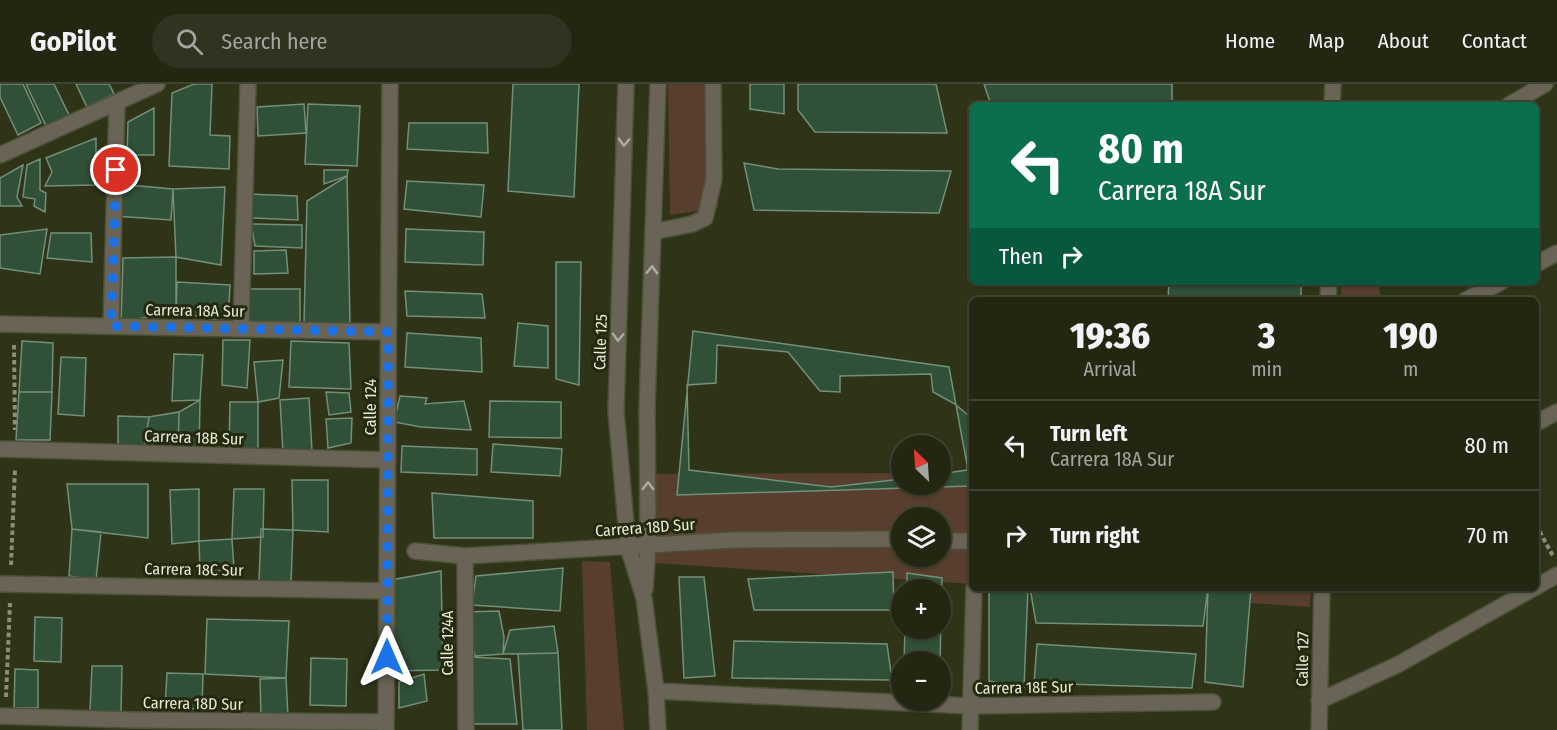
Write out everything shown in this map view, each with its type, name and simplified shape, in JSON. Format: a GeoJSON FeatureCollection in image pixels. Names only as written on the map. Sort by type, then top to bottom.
{"type":"FeatureCollection","features":[{"type":"Feature","properties":{"kind":"street"},"geometry":{"type":"LineString","coordinates":[[0,155],[157,84]]}},
{"type":"Feature","properties":{"kind":"street"},"geometry":{"type":"LineString","coordinates":[[241,329],[248,84]]}},
{"type":"Feature","properties":{"kind":"street","name":"Calle 124"},"geometry":{"type":"LineString","coordinates":[[386,726],[390,84]]}},
{"type":"Feature","properties":{"kind":"street","name":"Calle 125"},"geometry":{"type":"LineString","coordinates":[[626,84],[616,411],[628,546],[644,598],[656,691],[658,730]]}},
{"type":"Feature","properties":{"kind":"street","name":"Calle 125"},"geometry":{"type":"LineString","coordinates":[[644,598],[648,544],[647,408],[658,84]]}},
{"type":"Feature","properties":{"kind":"street"},"geometry":{"type":"LineString","coordinates":[[653,232],[692,224],[705,218],[714,180],[713,84]]}},
{"type":"Feature","properties":{"kind":"street"},"geometry":{"type":"LineString","coordinates":[[1332,102],[1333,84]]}},
{"type":"Feature","properties":{"kind":"street"},"geometry":{"type":"LineString","coordinates":[[1514,102],[1545,84]]}},
{"type":"Feature","properties":{"kind":"street"},"geometry":{"type":"LineString","coordinates":[[111,326],[117,103]]}},
{"type":"Feature","properties":{"kind":"street"},"geometry":{"type":"LineString","coordinates":[[1539,262],[1557,253]]}},
{"type":"Feature","properties":{"kind":"street"},"geometry":{"type":"LineString","coordinates":[[1472,297],[1495,285]]}},
{"type":"Feature","properties":{"kind":"street","name":"Carrera 18A Sur"},"geometry":{"type":"LineString","coordinates":[[7,324],[388,332]]}},
{"type":"Feature","properties":{"kind":"street"},"geometry":{"type":"LineString","coordinates":[[1539,421],[1557,412]]}},
{"type":"Feature","properties":{"kind":"street","name":"Carrera 18B Sur"},"geometry":{"type":"LineString","coordinates":[[8,450],[388,460]]}},
{"type":"Feature","properties":{"kind":"street","name":"Carrera 18D Sur"},"geometry":{"type":"LineString","coordinates":[[415,551],[465,556],[734,540],[891,540]]}},
{"type":"Feature","properties":{"kind":"street"},"geometry":{"type":"LineString","coordinates":[[951,540],[969,540]]}},
{"type":"Feature","properties":{"kind":"street","name":"Calle 124A"},"geometry":{"type":"LineString","coordinates":[[465,556],[466,730]]}},
{"type":"Feature","properties":{"kind":"street"},"geometry":{"type":"LineString","coordinates":[[1539,585],[1557,575]]}},
{"type":"Feature","properties":{"kind":"street","name":"Carrera 18C Sur"},"geometry":{"type":"LineString","coordinates":[[5,584],[387,591]]}},
{"type":"Feature","properties":{"kind":"street"},"geometry":{"type":"LineString","coordinates":[[970,730],[974,591]]}},
{"type":"Feature","properties":{"kind":"street","name":"Calle 127"},"geometry":{"type":"LineString","coordinates":[[1319,730],[1322,591]]}},
{"type":"Feature","properties":{"kind":"street"},"geometry":{"type":"LineString","coordinates":[[1320,700],[1397,665],[1528,591]]}},
{"type":"Feature","properties":{"kind":"street","name":"Carrera 18E Sur"},"geometry":{"type":"LineString","coordinates":[[656,691],[971,706],[1213,702]]}},
{"type":"Feature","properties":{"kind":"street","name":"Carrera 18D Sur"},"geometry":{"type":"LineString","coordinates":[[3,716],[386,726]]}},
{"type":"Feature","properties":{"kind":"path"},"geometry":{"type":"LineString","coordinates":[[3,716],[8,450],[7,324]]}},
{"type":"Feature","properties":{"kind":"path"},"geometry":{"type":"LineString","coordinates":[[1539,530],[1557,563]]}},
{"type":"Feature","properties":{"kind":"shaded area"},"geometry":{"type":"Polygon","coordinates":[[[668,84],[720,84],[718,208],[670,215],[668,84]]]}},
{"type":"Feature","properties":{"kind":"shaded area"},"geometry":{"type":"Polygon","coordinates":[[[1341,285],[1378,285],[1380,297],[1341,297],[1341,285]]]}},
{"type":"Feature","properties":{"kind":"shaded area"},"geometry":{"type":"Polygon","coordinates":[[[891,473],[891,495],[951,495],[951,473],[969,473],[969,584],[951,583],[951,579],[897,579],[656,563],[650,474],[891,473]]]}},
{"type":"Feature","properties":{"kind":"shaded area"},"geometry":{"type":"Polygon","coordinates":[[[582,561],[610,562],[624,730],[587,730],[582,561]]]}},
{"type":"Feature","properties":{"kind":"shaded area"},"geometry":{"type":"Polygon","coordinates":[[[1071,591],[1311,591],[1310,607],[1071,591]]]}},
{"type":"Feature","properties":{"kind":"building"},"geometry":{"type":"Polygon","coordinates":[[[0,84],[23,84],[41,123],[18,135],[0,97],[0,84]]]}},
{"type":"Feature","properties":{"kind":"building"},"geometry":{"type":"Polygon","coordinates":[[[26,84],[54,84],[69,115],[46,126],[26,84]]]}},
{"type":"Feature","properties":{"kind":"building"},"geometry":{"type":"Polygon","coordinates":[[[76,84],[109,84],[114,94],[87,107],[76,84]]]}},
{"type":"Feature","properties":{"kind":"building"},"geometry":{"type":"Polygon","coordinates":[[[194,84],[212,84],[210,135],[230,136],[229,169],[169,166],[172,93],[194,84]]]}},
{"type":"Feature","properties":{"kind":"building"},"geometry":{"type":"Polygon","coordinates":[[[513,84],[579,84],[574,197],[508,191],[513,84]]]}},
{"type":"Feature","properties":{"kind":"building"},"geometry":{"type":"Polygon","coordinates":[[[750,84],[784,84],[784,114],[750,109],[750,84]]]}},
{"type":"Feature","properties":{"kind":"building"},"geometry":{"type":"Polygon","coordinates":[[[798,84],[936,84],[947,133],[815,132],[798,110],[798,84]]]}},
{"type":"Feature","properties":{"kind":"building"},"geometry":{"type":"Polygon","coordinates":[[[984,84],[1172,84],[1172,102],[990,102],[984,84]]]}},
{"type":"Feature","properties":{"kind":"building"},"geometry":{"type":"Polygon","coordinates":[[[304,104],[306,133],[258,136],[257,107],[304,104]]]}},
{"type":"Feature","properties":{"kind":"building"},"geometry":{"type":"Polygon","coordinates":[[[308,104],[360,106],[357,166],[305,164],[308,104]]]}},
{"type":"Feature","properties":{"kind":"building"},"geometry":{"type":"Polygon","coordinates":[[[154,108],[154,155],[127,155],[128,122],[154,108]]]}},
{"type":"Feature","properties":{"kind":"building"},"geometry":{"type":"Polygon","coordinates":[[[409,123],[487,123],[488,153],[407,149],[409,123]]]}},
{"type":"Feature","properties":{"kind":"building"},"geometry":{"type":"Polygon","coordinates":[[[96,138],[96,185],[45,186],[52,172],[46,158],[96,138]]]}},
{"type":"Feature","properties":{"kind":"building"},"geometry":{"type":"Polygon","coordinates":[[[40,159],[40,190],[46,193],[45,212],[34,206],[35,199],[23,197],[27,165],[40,159]]]}},
{"type":"Feature","properties":{"kind":"building"},"geometry":{"type":"Polygon","coordinates":[[[744,163],[778,169],[951,171],[939,213],[754,210],[744,163]]]}},
{"type":"Feature","properties":{"kind":"building"},"geometry":{"type":"Polygon","coordinates":[[[23,165],[17,197],[22,206],[0,206],[0,178],[23,165]]]}},
{"type":"Feature","properties":{"kind":"building"},"geometry":{"type":"Polygon","coordinates":[[[324,170],[348,170],[347,176],[324,184],[324,170]]]}},
{"type":"Feature","properties":{"kind":"building"},"geometry":{"type":"Polygon","coordinates":[[[347,176],[350,324],[304,323],[307,201],[347,176]]]}},
{"type":"Feature","properties":{"kind":"building"},"geometry":{"type":"Polygon","coordinates":[[[407,181],[484,185],[481,217],[404,209],[407,181]]]}},
{"type":"Feature","properties":{"kind":"building"},"geometry":{"type":"Polygon","coordinates":[[[117,184],[173,189],[171,220],[115,216],[117,184]]]}},
{"type":"Feature","properties":{"kind":"building"},"geometry":{"type":"Polygon","coordinates":[[[225,187],[221,265],[176,257],[173,189],[225,187]]]}},
{"type":"Feature","properties":{"kind":"building"},"geometry":{"type":"Polygon","coordinates":[[[247,194],[297,196],[298,220],[252,218],[247,194]]]}},
{"type":"Feature","properties":{"kind":"building"},"geometry":{"type":"Polygon","coordinates":[[[251,224],[302,225],[302,248],[255,246],[251,224]]]}},
{"type":"Feature","properties":{"kind":"building"},"geometry":{"type":"Polygon","coordinates":[[[47,229],[40,274],[0,268],[0,235],[47,229]]]}},
{"type":"Feature","properties":{"kind":"building"},"geometry":{"type":"Polygon","coordinates":[[[406,229],[484,232],[483,265],[405,262],[406,229]]]}},
{"type":"Feature","properties":{"kind":"building"},"geometry":{"type":"Polygon","coordinates":[[[51,233],[91,233],[92,262],[47,258],[51,233]]]}},
{"type":"Feature","properties":{"kind":"building"},"geometry":{"type":"Polygon","coordinates":[[[286,250],[288,273],[254,274],[254,251],[286,250]]]}},
{"type":"Feature","properties":{"kind":"building"},"geometry":{"type":"Polygon","coordinates":[[[176,257],[176,312],[121,322],[123,258],[176,257]]]}},
{"type":"Feature","properties":{"kind":"building"},"geometry":{"type":"Polygon","coordinates":[[[556,262],[581,262],[579,385],[556,379],[556,262]]]}},
{"type":"Feature","properties":{"kind":"building"},"geometry":{"type":"Polygon","coordinates":[[[177,282],[230,285],[228,322],[176,312],[177,282]]]}},
{"type":"Feature","properties":{"kind":"building"},"geometry":{"type":"Polygon","coordinates":[[[1169,285],[1301,285],[1301,297],[1168,297],[1169,285]]]}},
{"type":"Feature","properties":{"kind":"building"},"geometry":{"type":"Polygon","coordinates":[[[249,289],[300,289],[300,323],[249,322],[249,289]]]}},
{"type":"Feature","properties":{"kind":"building"},"geometry":{"type":"Polygon","coordinates":[[[405,291],[482,294],[485,318],[407,316],[405,291]]]}},
{"type":"Feature","properties":{"kind":"building"},"geometry":{"type":"Polygon","coordinates":[[[518,323],[548,326],[548,368],[514,366],[518,323]]]}},
{"type":"Feature","properties":{"kind":"building"},"geometry":{"type":"Polygon","coordinates":[[[693,331],[949,367],[969,475],[969,486],[951,487],[951,435],[891,435],[891,488],[677,495],[693,331]]]}},
{"type":"Feature","properties":{"kind":"building"},"geometry":{"type":"Polygon","coordinates":[[[407,333],[481,338],[482,372],[405,367],[407,333]]]}},
{"type":"Feature","properties":{"kind":"building"},"geometry":{"type":"Polygon","coordinates":[[[223,340],[250,340],[247,388],[222,385],[223,340]]]}},
{"type":"Feature","properties":{"kind":"building"},"geometry":{"type":"Polygon","coordinates":[[[22,341],[53,343],[52,392],[19,392],[22,341]]]}},
{"type":"Feature","properties":{"kind":"building"},"geometry":{"type":"Polygon","coordinates":[[[291,341],[349,343],[351,389],[289,387],[291,341]]]}},
{"type":"Feature","properties":{"kind":"building"},"geometry":{"type":"Polygon","coordinates":[[[717,345],[788,352],[820,391],[840,392],[840,376],[931,374],[933,392],[955,404],[968,415],[967,470],[951,472],[951,435],[891,435],[891,480],[831,487],[689,470],[687,385],[716,383],[717,345]]]}},
{"type":"Feature","properties":{"kind":"building"},"geometry":{"type":"Polygon","coordinates":[[[174,354],[203,355],[200,400],[172,401],[174,354]]]}},
{"type":"Feature","properties":{"kind":"building"},"geometry":{"type":"Polygon","coordinates":[[[61,357],[86,358],[84,416],[58,414],[61,357]]]}},
{"type":"Feature","properties":{"kind":"building"},"geometry":{"type":"Polygon","coordinates":[[[283,360],[279,398],[258,402],[254,362],[283,360]]]}},
{"type":"Feature","properties":{"kind":"building"},"geometry":{"type":"Polygon","coordinates":[[[19,392],[52,392],[50,440],[16,440],[19,392]]]}},
{"type":"Feature","properties":{"kind":"building"},"geometry":{"type":"Polygon","coordinates":[[[326,392],[349,393],[351,412],[329,415],[326,392]]]}},
{"type":"Feature","properties":{"kind":"building"},"geometry":{"type":"Polygon","coordinates":[[[400,396],[427,398],[425,404],[464,401],[471,430],[421,427],[394,422],[400,396]]]}},
{"type":"Feature","properties":{"kind":"building"},"geometry":{"type":"Polygon","coordinates":[[[309,398],[312,451],[283,453],[280,400],[309,398]]]}},
{"type":"Feature","properties":{"kind":"building"},"geometry":{"type":"Polygon","coordinates":[[[200,400],[199,453],[178,453],[179,412],[200,400]]]}},
{"type":"Feature","properties":{"kind":"building"},"geometry":{"type":"Polygon","coordinates":[[[490,401],[561,402],[561,438],[489,437],[490,401]]]}},
{"type":"Feature","properties":{"kind":"building"},"geometry":{"type":"Polygon","coordinates":[[[230,402],[258,402],[258,450],[229,450],[230,402]]]}},
{"type":"Feature","properties":{"kind":"building"},"geometry":{"type":"Polygon","coordinates":[[[179,412],[178,453],[144,450],[149,417],[179,412]]]}},
{"type":"Feature","properties":{"kind":"building"},"geometry":{"type":"Polygon","coordinates":[[[118,416],[149,417],[144,450],[118,448],[118,416]]]}},
{"type":"Feature","properties":{"kind":"building"},"geometry":{"type":"Polygon","coordinates":[[[352,418],[351,443],[328,448],[326,419],[352,418]]]}},
{"type":"Feature","properties":{"kind":"building"},"geometry":{"type":"Polygon","coordinates":[[[493,444],[562,449],[560,476],[491,472],[493,444]]]}},
{"type":"Feature","properties":{"kind":"building"},"geometry":{"type":"Polygon","coordinates":[[[402,446],[477,449],[477,475],[401,472],[402,446]]]}},
{"type":"Feature","properties":{"kind":"building"},"geometry":{"type":"Polygon","coordinates":[[[292,480],[328,480],[328,532],[293,530],[292,480]]]}},
{"type":"Feature","properties":{"kind":"building"},"geometry":{"type":"Polygon","coordinates":[[[67,484],[148,484],[148,538],[72,529],[67,484]]]}},
{"type":"Feature","properties":{"kind":"building"},"geometry":{"type":"Polygon","coordinates":[[[199,489],[199,541],[172,544],[170,490],[199,489]]]}},
{"type":"Feature","properties":{"kind":"building"},"geometry":{"type":"Polygon","coordinates":[[[234,489],[264,489],[263,537],[232,539],[234,489]]]}},
{"type":"Feature","properties":{"kind":"building"},"geometry":{"type":"Polygon","coordinates":[[[432,493],[533,501],[533,538],[434,538],[432,493]]]}},
{"type":"Feature","properties":{"kind":"building"},"geometry":{"type":"Polygon","coordinates":[[[72,529],[101,532],[96,580],[69,576],[72,529]]]}},
{"type":"Feature","properties":{"kind":"building"},"geometry":{"type":"Polygon","coordinates":[[[261,529],[293,530],[291,582],[259,581],[261,529]]]}},
{"type":"Feature","properties":{"kind":"building"},"geometry":{"type":"Polygon","coordinates":[[[232,539],[234,570],[200,572],[199,541],[232,539]]]}},
{"type":"Feature","properties":{"kind":"building"},"geometry":{"type":"Polygon","coordinates":[[[563,568],[560,611],[472,605],[476,576],[563,568]]]}},
{"type":"Feature","properties":{"kind":"building"},"geometry":{"type":"Polygon","coordinates":[[[441,571],[443,670],[391,671],[391,580],[441,571]]]}},
{"type":"Feature","properties":{"kind":"building"},"geometry":{"type":"Polygon","coordinates":[[[893,572],[891,610],[754,610],[748,579],[893,572]]]}},
{"type":"Feature","properties":{"kind":"building"},"geometry":{"type":"Polygon","coordinates":[[[907,573],[942,578],[942,579],[907,579],[907,573]]]}},
{"type":"Feature","properties":{"kind":"building"},"geometry":{"type":"Polygon","coordinates":[[[679,577],[704,577],[715,676],[684,678],[679,577]]]}},
{"type":"Feature","properties":{"kind":"building"},"geometry":{"type":"Polygon","coordinates":[[[989,591],[1028,591],[1024,687],[989,681],[989,591]]]}},
{"type":"Feature","properties":{"kind":"building"},"geometry":{"type":"Polygon","coordinates":[[[1031,591],[1208,591],[1203,626],[1036,623],[1031,591]]]}},
{"type":"Feature","properties":{"kind":"building"},"geometry":{"type":"Polygon","coordinates":[[[1208,591],[1251,591],[1243,687],[1205,682],[1208,591]]]}},
{"type":"Feature","properties":{"kind":"building"},"geometry":{"type":"Polygon","coordinates":[[[499,611],[504,637],[503,654],[475,656],[464,612],[499,611]]]}},
{"type":"Feature","properties":{"kind":"building"},"geometry":{"type":"Polygon","coordinates":[[[35,617],[62,618],[61,662],[34,661],[35,617]]]}},
{"type":"Feature","properties":{"kind":"building"},"geometry":{"type":"Polygon","coordinates":[[[207,619],[289,621],[286,678],[205,674],[207,619]]]}},
{"type":"Feature","properties":{"kind":"building"},"geometry":{"type":"Polygon","coordinates":[[[554,626],[558,653],[503,654],[510,630],[554,626]]]}},
{"type":"Feature","properties":{"kind":"building"},"geometry":{"type":"Polygon","coordinates":[[[905,639],[941,639],[940,651],[904,651],[905,639]]]}},
{"type":"Feature","properties":{"kind":"building"},"geometry":{"type":"Polygon","coordinates":[[[734,641],[887,644],[891,673],[891,680],[732,678],[734,641]]]}},
{"type":"Feature","properties":{"kind":"building"},"geometry":{"type":"Polygon","coordinates":[[[1037,644],[1196,654],[1192,688],[1034,683],[1037,644]]]}},
{"type":"Feature","properties":{"kind":"building"},"geometry":{"type":"Polygon","coordinates":[[[558,653],[562,730],[523,730],[518,654],[558,653]]]}},
{"type":"Feature","properties":{"kind":"building"},"geometry":{"type":"Polygon","coordinates":[[[469,657],[510,659],[517,724],[468,724],[469,657]]]}},
{"type":"Feature","properties":{"kind":"building"},"geometry":{"type":"Polygon","coordinates":[[[311,658],[347,659],[346,706],[310,705],[311,658]]]}},
{"type":"Feature","properties":{"kind":"building"},"geometry":{"type":"Polygon","coordinates":[[[92,666],[122,666],[121,712],[90,711],[92,666]]]}},
{"type":"Feature","properties":{"kind":"building"},"geometry":{"type":"Polygon","coordinates":[[[15,669],[38,670],[38,708],[14,708],[15,669]]]}},
{"type":"Feature","properties":{"kind":"building"},"geometry":{"type":"Polygon","coordinates":[[[167,673],[203,674],[202,709],[165,708],[167,673]]]}},
{"type":"Feature","properties":{"kind":"building"},"geometry":{"type":"Polygon","coordinates":[[[424,674],[427,701],[399,708],[399,682],[424,674]]]}},
{"type":"Feature","properties":{"kind":"building"},"geometry":{"type":"Polygon","coordinates":[[[286,678],[288,716],[261,717],[260,679],[286,678]]]}},
{"type":"Feature","properties":{"kind":"route"},"geometry":{"type":"LineString","coordinates":[[116,170],[111,326],[388,332],[387,657]]}}]}
